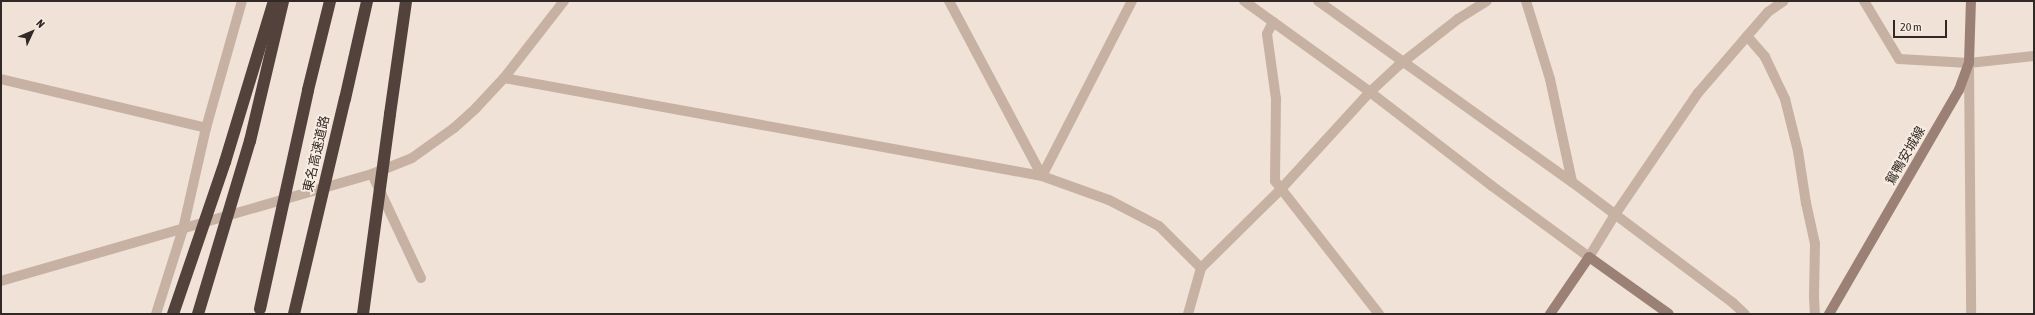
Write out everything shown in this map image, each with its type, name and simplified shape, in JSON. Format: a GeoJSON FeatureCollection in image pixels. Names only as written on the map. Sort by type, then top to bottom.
{"type":"FeatureCollection","features":[{"type":"Feature","properties":{"kind":"highway"},"geometry":{"type":"LineString","coordinates":[[173,314],[225,162],[274,1]]}},
{"type":"Feature","properties":{"kind":"highway"},"geometry":{"type":"LineString","coordinates":[[198,314],[250,141],[283,1]]}},
{"type":"Feature","properties":{"kind":"highway","name":"東名高速道路"},"geometry":{"type":"LineString","coordinates":[[260,312],[308,90],[330,1]]}},
{"type":"Feature","properties":{"kind":"highway","name":"東名高速道路"},"geometry":{"type":"LineString","coordinates":[[294,314],[367,1]]}},
{"type":"Feature","properties":{"kind":"highway"},"geometry":{"type":"LineString","coordinates":[[363,314],[406,1]]}},
{"type":"Feature","properties":{"kind":"main road","name":"鴛鴨安城線"},"geometry":{"type":"LineString","coordinates":[[1829,314],[1959,90],[1968,62],[1971,1]]}},
{"type":"Feature","properties":{"kind":"main road"},"geometry":{"type":"LineString","coordinates":[[1550,314],[1592,253],[1669,314]]}},
{"type":"Feature","properties":{"kind":"street"},"geometry":{"type":"LineString","coordinates":[[156,314],[183,229],[206,128],[242,1]]}},
{"type":"Feature","properties":{"kind":"street"},"geometry":{"type":"LineString","coordinates":[[1,281],[372,174],[412,158],[454,128],[504,78],[564,1]]}},
{"type":"Feature","properties":{"kind":"street"},"geometry":{"type":"LineString","coordinates":[[949,1],[1042,176]]}},
{"type":"Feature","properties":{"kind":"street"},"geometry":{"type":"LineString","coordinates":[[1042,176],[1132,1]]}},
{"type":"Feature","properties":{"kind":"street"},"geometry":{"type":"LineString","coordinates":[[1244,1],[1373,90],[1492,186],[1592,253],[1613,218],[1698,93],[1768,12],[1784,1]]}},
{"type":"Feature","properties":{"kind":"street"},"geometry":{"type":"LineString","coordinates":[[1318,1],[1401,63],[1572,182],[1613,218],[1733,303],[1744,314]]}},
{"type":"Feature","properties":{"kind":"street"},"geometry":{"type":"LineString","coordinates":[[1188,314],[1201,268],[1281,189],[1373,90],[1401,63],[1458,19],[1487,1]]}},
{"type":"Feature","properties":{"kind":"street"},"geometry":{"type":"LineString","coordinates":[[1526,1],[1550,78],[1572,182]]}},
{"type":"Feature","properties":{"kind":"street"},"geometry":{"type":"LineString","coordinates":[[1864,1],[1899,60],[1968,62],[2034,56]]}},
{"type":"Feature","properties":{"kind":"street"},"geometry":{"type":"LineString","coordinates":[[1273,22],[1267,34],[1276,99],[1275,181],[1379,314]]}},
{"type":"Feature","properties":{"kind":"street"},"geometry":{"type":"LineString","coordinates":[[1747,36],[1765,57],[1785,99],[1798,151],[1806,203],[1816,244],[1814,297],[1815,314]]}},
{"type":"Feature","properties":{"kind":"street"},"geometry":{"type":"LineString","coordinates":[[1968,62],[1971,314]]}},
{"type":"Feature","properties":{"kind":"street"},"geometry":{"type":"LineString","coordinates":[[504,78],[1042,176],[1109,200],[1159,226],[1201,268]]}},
{"type":"Feature","properties":{"kind":"street"},"geometry":{"type":"LineString","coordinates":[[1,79],[206,128]]}},
{"type":"Feature","properties":{"kind":"street"},"geometry":{"type":"LineString","coordinates":[[372,174],[420,278]]}}]}
